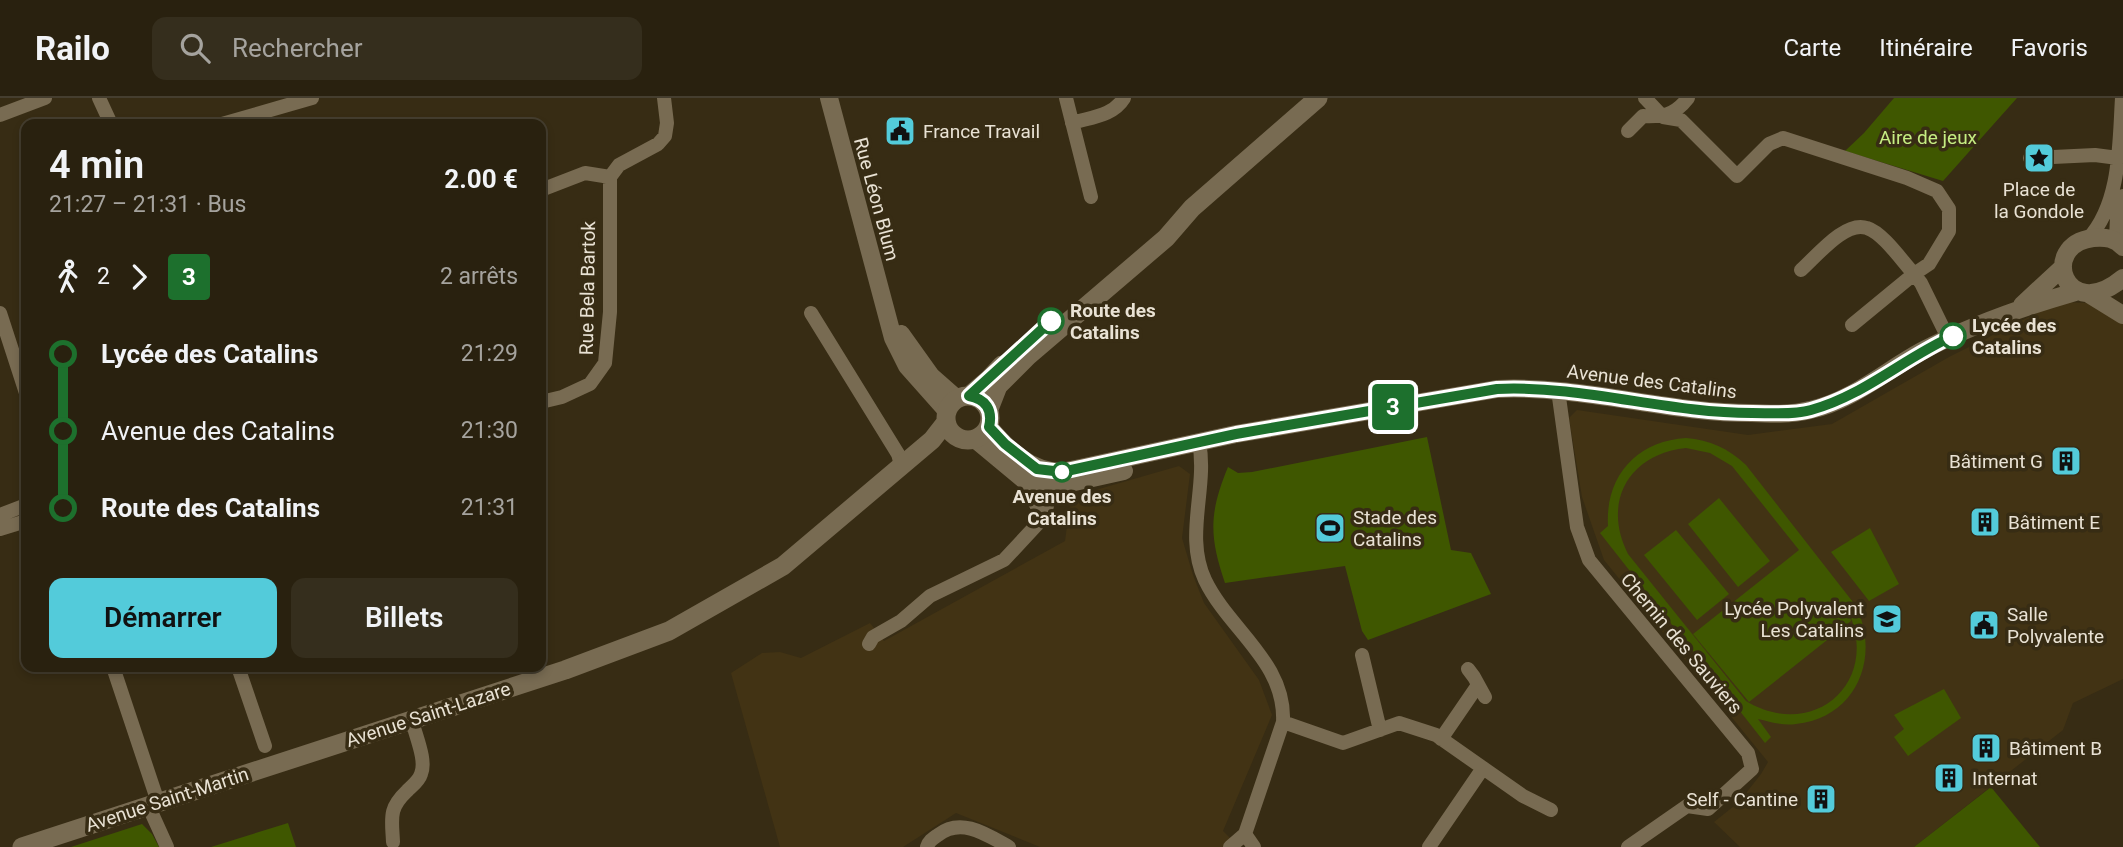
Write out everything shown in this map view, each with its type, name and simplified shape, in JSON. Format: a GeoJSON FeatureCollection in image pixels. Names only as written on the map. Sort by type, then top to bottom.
{"type":"FeatureCollection","features":[{"type":"Feature","properties":{"kind":"main road","name":"Avenue Saint-Lazare"},"geometry":{"type":"LineString","coordinates":[[901,465],[930,456],[978,428],[998,386],[1028,356],[1166,238],[1192,208],[1318,98]]}},
{"type":"Feature","properties":{"kind":"main road","name":"Avenue Saint-Lazare"},"geometry":{"type":"LineString","coordinates":[[269,755],[412,720],[565,670],[669,631],[783,566],[932,440],[954,407],[989,379],[1020,348],[1159,229],[1192,208]]}},
{"type":"Feature","properties":{"kind":"main road"},"geometry":{"type":"LineString","coordinates":[[978,397],[978,428],[953,435],[954,407],[978,397]]}},
{"type":"Feature","properties":{"kind":"main road","name":"Avenue Saint-Martin"},"geometry":{"type":"LineString","coordinates":[[22,847],[153,804],[269,755]]}},
{"type":"Feature","properties":{"kind":"street"},"geometry":{"type":"LineString","coordinates":[[0,115],[46,98]]}},
{"type":"Feature","properties":{"kind":"street"},"geometry":{"type":"LineString","coordinates":[[99,98],[109,119]]}},
{"type":"Feature","properties":{"kind":"street"},"geometry":{"type":"LineString","coordinates":[[239,119],[312,98]]}},
{"type":"Feature","properties":{"kind":"street"},"geometry":{"type":"LineString","coordinates":[[546,188],[584,173],[610,177],[619,165],[658,144],[665,136],[667,123],[664,98]]}},
{"type":"Feature","properties":{"kind":"street","name":"Rue Léon Blum"},"geometry":{"type":"LineString","coordinates":[[829,98],[886,310],[954,407]]}},
{"type":"Feature","properties":{"kind":"street"},"geometry":{"type":"LineString","coordinates":[[1066,98],[1091,197]]}},
{"type":"Feature","properties":{"kind":"street"},"geometry":{"type":"LineString","coordinates":[[1072,123],[1110,112],[1118,107],[1124,98]]}},
{"type":"Feature","properties":{"kind":"street"},"geometry":{"type":"LineString","coordinates":[[1645,98],[1663,117]]}},
{"type":"Feature","properties":{"kind":"street"},"geometry":{"type":"LineString","coordinates":[[1663,117],[1680,109],[1688,98]]}},
{"type":"Feature","properties":{"kind":"street"},"geometry":{"type":"LineString","coordinates":[[2088,239],[2105,214],[2118,158],[2122,98]]}},
{"type":"Feature","properties":{"kind":"street"},"geometry":{"type":"LineString","coordinates":[[1628,131],[1643,116],[1681,120],[1737,176],[1769,144],[1783,138],[1927,185],[1937,191],[1949,209],[1949,230],[1929,264],[1852,325]]}},
{"type":"Feature","properties":{"kind":"street"},"geometry":{"type":"LineString","coordinates":[[2030,158],[2095,155],[2118,158]]}},
{"type":"Feature","properties":{"kind":"street","name":"Rue Bela Bartok"},"geometry":{"type":"LineString","coordinates":[[546,401],[562,397],[590,384],[606,363],[610,312],[610,177]]}},
{"type":"Feature","properties":{"kind":"street"},"geometry":{"type":"LineString","coordinates":[[2088,239],[2106,238],[2120,232],[2123,196]]}},
{"type":"Feature","properties":{"kind":"street"},"geometry":{"type":"LineString","coordinates":[[1801,271],[1840,234],[1852,227],[1867,228],[1882,239],[1914,274],[1948,338]]}},
{"type":"Feature","properties":{"kind":"street","name":"Avenue des Catalins"},"geometry":{"type":"LineString","coordinates":[[2019,308],[2063,267],[2064,258],[2070,250],[2088,239]]}},
{"type":"Feature","properties":{"kind":"street"},"geometry":{"type":"LineString","coordinates":[[2063,267],[2065,280],[2123,316]]}},
{"type":"Feature","properties":{"kind":"street","name":"Avenue des Catalins"},"geometry":{"type":"LineString","coordinates":[[1052,487],[1200,447],[1300,424],[1497,389],[1558,390],[1722,413],[1777,414],[1809,411],[1845,398],[1919,352],[2019,308],[2122,286]]}},
{"type":"Feature","properties":{"kind":"street"},"geometry":{"type":"LineString","coordinates":[[0,313],[21,378]]}},
{"type":"Feature","properties":{"kind":"street"},"geometry":{"type":"LineString","coordinates":[[811,313],[898,454],[901,465]]}},
{"type":"Feature","properties":{"kind":"street","name":"Chemin des Sauviers"},"geometry":{"type":"LineString","coordinates":[[1558,390],[1577,527],[1589,560],[1748,753],[1752,769],[1708,809],[1687,806],[1628,847]]}},
{"type":"Feature","properties":{"kind":"street"},"geometry":{"type":"LineString","coordinates":[[978,428],[1005,444],[1033,476],[1035,503],[1044,517]]}},
{"type":"Feature","properties":{"kind":"street"},"geometry":{"type":"LineString","coordinates":[[1200,447],[1202,465],[1195,523],[1198,562],[1224,610],[1272,671],[1282,693],[1283,722],[1245,834],[1230,847]]}},
{"type":"Feature","properties":{"kind":"street","name":"Avenue des Catalins"},"geometry":{"type":"LineString","coordinates":[[1033,476],[1200,447]]}},
{"type":"Feature","properties":{"kind":"street"},"geometry":{"type":"LineString","coordinates":[[869,644],[873,638],[901,621],[930,596],[1004,560],[1044,517],[1052,487],[1047,477],[1033,476]]}},
{"type":"Feature","properties":{"kind":"street"},"geometry":{"type":"LineString","coordinates":[[0,515],[21,507]]}},
{"type":"Feature","properties":{"kind":"street"},"geometry":{"type":"LineString","coordinates":[[0,529],[21,523]]}},
{"type":"Feature","properties":{"kind":"street"},"geometry":{"type":"LineString","coordinates":[[1362,655],[1380,730]]}},
{"type":"Feature","properties":{"kind":"street"},"geometry":{"type":"LineString","coordinates":[[1441,739],[1481,691],[1468,670]]}},
{"type":"Feature","properties":{"kind":"street"},"geometry":{"type":"LineString","coordinates":[[114,672],[167,847]]}},
{"type":"Feature","properties":{"kind":"street"},"geometry":{"type":"LineString","coordinates":[[240,672],[269,755]]}},
{"type":"Feature","properties":{"kind":"street"},"geometry":{"type":"LineString","coordinates":[[393,842],[392,810],[422,773],[422,761],[412,720]]}},
{"type":"Feature","properties":{"kind":"street"},"geometry":{"type":"LineString","coordinates":[[1283,722],[1343,743],[1399,723],[1441,739],[1523,796],[1551,810]]}},
{"type":"Feature","properties":{"kind":"street"},"geometry":{"type":"LineString","coordinates":[[1429,847],[1483,768]]}},
{"type":"Feature","properties":{"kind":"street"},"geometry":{"type":"LineString","coordinates":[[924,845],[946,829],[961,825],[1009,847]]}},
{"type":"Feature","properties":{"kind":"street"},"geometry":{"type":"LineString","coordinates":[[1245,834],[1254,847]]}},
{"type":"Feature","properties":{"kind":"shaded area","name":"Lycée Polyvalent Les Catalins"},"geometry":{"type":"Polygon","coordinates":[[[2059,302],[2091,303],[2123,324],[2123,679],[2073,703],[2063,730],[1914,847],[1740,847],[1714,822],[1739,802],[1768,762],[1604,560],[1582,497],[1569,418],[1577,410],[1748,435],[1832,424],[1949,357],[2059,302]]]}},
{"type":"Feature","properties":{"kind":"shaded area"},"geometry":{"type":"Polygon","coordinates":[[[1179,466],[1190,474],[1182,538],[1193,575],[1204,603],[1259,680],[1272,715],[1223,831],[1239,847],[1040,847],[956,813],[903,847],[780,847],[731,673],[762,653],[780,652],[801,658],[870,623],[884,641],[1065,541],[1071,497],[1179,466]]]}},
{"type":"Feature","properties":{"kind":"green space","name":"Aire de jeux"},"geometry":{"type":"Polygon","coordinates":[[[1894,98],[2017,98],[1943,181],[1845,151],[1894,98]]]}},
{"type":"Feature","properties":{"kind":"green space","name":"Stade des Catalins"},"geometry":{"type":"Polygon","coordinates":[[[1427,437],[1451,550],[1471,553],[1491,594],[1368,640],[1362,631],[1345,566],[1225,583],[1216,552],[1213,525],[1217,498],[1228,467],[1238,473],[1252,472],[1427,437]]]}},
{"type":"Feature","properties":{"kind":"green space"},"geometry":{"type":"Polygon","coordinates":[[[1686,438],[1711,443],[1746,465],[1856,606],[1863,626],[1866,646],[1864,665],[1848,698],[1817,719],[1796,724],[1758,719],[1771,737],[1765,743],[1600,533],[1608,526],[1608,508],[1618,477],[1639,454],[1668,441],[1686,438]],[[1686,448],[1666,452],[1635,471],[1620,500],[1618,517],[1628,554],[1746,701],[1771,712],[1794,714],[1816,709],[1834,699],[1847,683],[1855,662],[1856,639],[1849,613],[1851,621],[1749,702],[1693,634],[1799,550],[1732,466],[1710,453],[1686,448]]]}},
{"type":"Feature","properties":{"kind":"green space"},"geometry":{"type":"Polygon","coordinates":[[[1719,498],[1770,561],[1738,587],[1688,524],[1719,498]]]}},
{"type":"Feature","properties":{"kind":"green space"},"geometry":{"type":"Polygon","coordinates":[[[1870,528],[1899,584],[1869,601],[1831,552],[1870,528]]]}},
{"type":"Feature","properties":{"kind":"green space"},"geometry":{"type":"Polygon","coordinates":[[[1676,530],[1729,594],[1697,620],[1644,555],[1676,530]]]}},
{"type":"Feature","properties":{"kind":"green space"},"geometry":{"type":"Polygon","coordinates":[[[1944,689],[1961,718],[1908,756],[1894,737],[1904,729],[1894,715],[1944,689]]]}},
{"type":"Feature","properties":{"kind":"green space"},"geometry":{"type":"Polygon","coordinates":[[[1991,787],[2040,847],[1914,847],[1991,787]]]}},
{"type":"Feature","properties":{"kind":"green space"},"geometry":{"type":"Polygon","coordinates":[[[288,823],[296,847],[211,847],[288,823]]]}},
{"type":"Feature","properties":{"kind":"green space"},"geometry":{"type":"Polygon","coordinates":[[[142,824],[159,847],[71,847],[142,824]]]}},
{"type":"Feature","properties":{"kind":"bus line","name":"3"},"geometry":{"type":"LineString","coordinates":[[1051,321],[969,396],[978,397],[985,402],[991,417],[989,427],[1005,444],[1037,469],[1055,472],[1236,434],[1497,389],[1558,390],[1722,413],[1777,414],[1809,411],[1845,398],[1919,352],[1953,336]]}},
{"type":"Feature","properties":{"kind":"place","name":"France Travail"},"geometry":{"type":"Point","coordinates":[900,131]}},
{"type":"Feature","properties":{"kind":"place","name":"Place de la Gondole"},"geometry":{"type":"Point","coordinates":[2039,158]}},
{"type":"Feature","properties":{"kind":"place","name":"Route des Catalins"},"geometry":{"type":"Point","coordinates":[1051,321]}},
{"type":"Feature","properties":{"kind":"place","name":"Lycée des Catalins"},"geometry":{"type":"Point","coordinates":[1953,336]}},
{"type":"Feature","properties":{"kind":"place","name":"Bâtiment G"},"geometry":{"type":"Point","coordinates":[2066,461]}},
{"type":"Feature","properties":{"kind":"place","name":"Avenue des Catalins"},"geometry":{"type":"Point","coordinates":[1062,472]}},
{"type":"Feature","properties":{"kind":"place","name":"Bâtiment E"},"geometry":{"type":"Point","coordinates":[1985,522]}},
{"type":"Feature","properties":{"kind":"place","name":"Stade des Catalins"},"geometry":{"type":"Point","coordinates":[1330,528]}},
{"type":"Feature","properties":{"kind":"place","name":"Lycée Polyvalent Les Catalins"},"geometry":{"type":"Point","coordinates":[1887,619]}},
{"type":"Feature","properties":{"kind":"place","name":"Salle Polyvalente"},"geometry":{"type":"Point","coordinates":[1984,625]}},
{"type":"Feature","properties":{"kind":"place","name":"Bâtiment B"},"geometry":{"type":"Point","coordinates":[1986,748]}},
{"type":"Feature","properties":{"kind":"place","name":"Internat"},"geometry":{"type":"Point","coordinates":[1949,778]}},
{"type":"Feature","properties":{"kind":"place","name":"Self - Cantine"},"geometry":{"type":"Point","coordinates":[1821,799]}}]}
